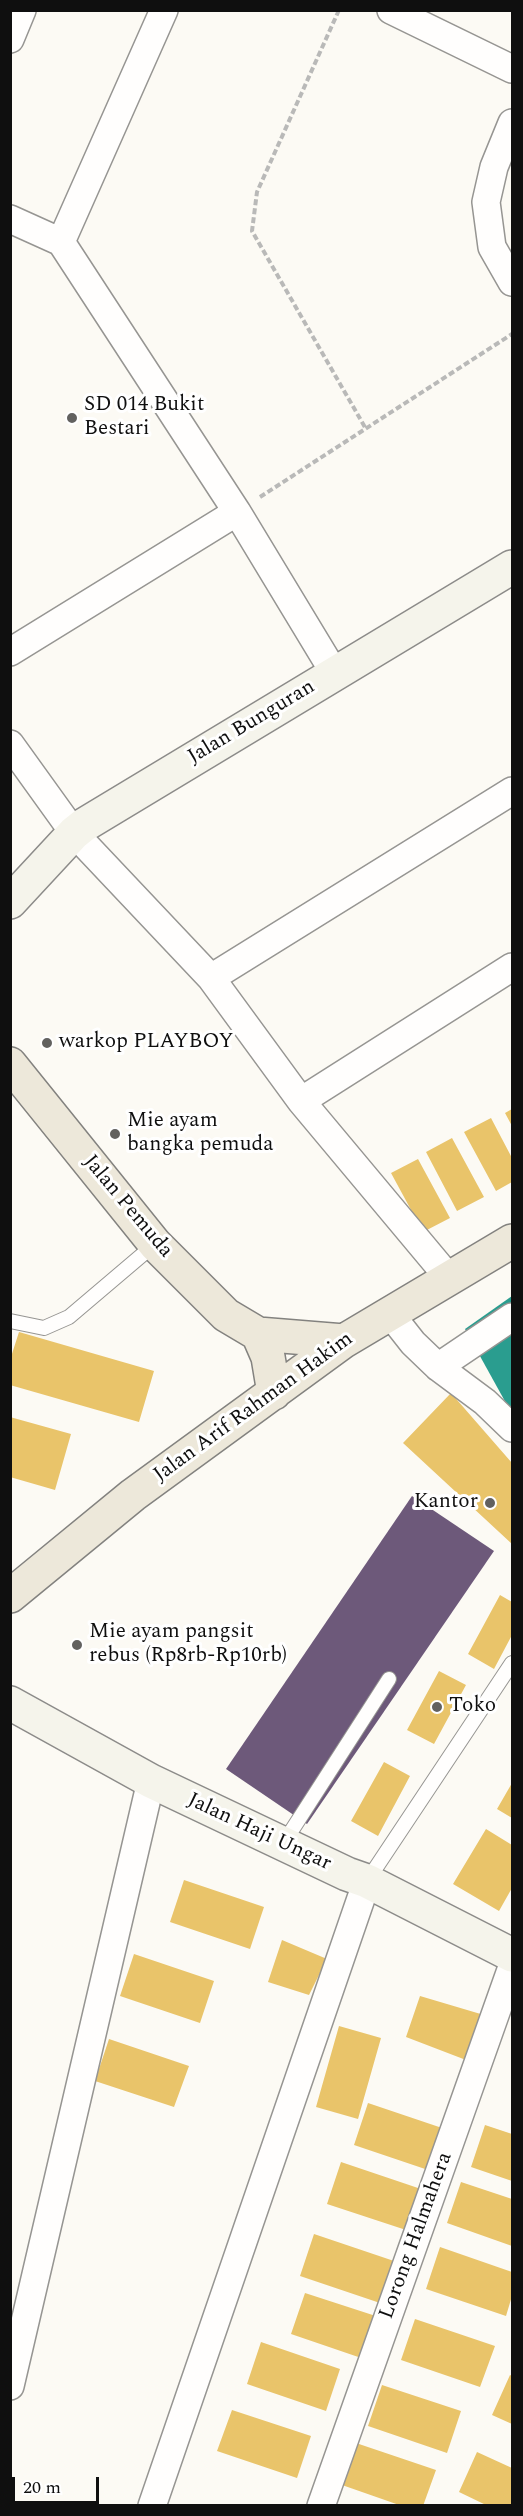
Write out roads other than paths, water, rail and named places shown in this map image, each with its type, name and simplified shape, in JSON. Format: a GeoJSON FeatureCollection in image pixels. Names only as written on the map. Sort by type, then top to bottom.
{"type":"FeatureCollection","features":[{"type":"Feature","properties":{"kind":"main road","name":"Jalan Pemuda"},"geometry":{"type":"LineString","coordinates":[[10,1064],[155,1244],[226,1315],[258,1334],[344,1341]]}},
{"type":"Feature","properties":{"kind":"main road","name":"Jalan Arif Rahman Hakim"},"geometry":{"type":"LineString","coordinates":[[10,1596],[133,1495],[344,1341],[513,1241]]}},
{"type":"Feature","properties":{"kind":"main road"},"geometry":{"type":"LineString","coordinates":[[258,1334],[268,1357],[274,1393]]}},
{"type":"Feature","properties":{"kind":"street"},"geometry":{"type":"LineString","coordinates":[[10,39],[22,10]]}},
{"type":"Feature","properties":{"kind":"street"},"geometry":{"type":"LineString","coordinates":[[61,242],[164,10]]}},
{"type":"Feature","properties":{"kind":"street"},"geometry":{"type":"LineString","coordinates":[[391,10],[513,69]]}},
{"type":"Feature","properties":{"kind":"street"},"geometry":{"type":"LineString","coordinates":[[513,123],[494,167],[486,202],[492,247],[513,282]]}},
{"type":"Feature","properties":{"kind":"street"},"geometry":{"type":"LineString","coordinates":[[10,219],[61,242],[237,512],[335,674]]}},
{"type":"Feature","properties":{"kind":"street"},"geometry":{"type":"LineString","coordinates":[[10,652],[237,512]]}},
{"type":"Feature","properties":{"kind":"street","name":"Jalan Bunguran"},"geometry":{"type":"LineString","coordinates":[[10,902],[74,833],[513,567]]}},
{"type":"Feature","properties":{"kind":"street"},"geometry":{"type":"LineString","coordinates":[[10,744],[74,833],[211,978],[301,1101],[449,1278]]}},
{"type":"Feature","properties":{"kind":"street"},"geometry":{"type":"LineString","coordinates":[[211,978],[513,791]]}},
{"type":"Feature","properties":{"kind":"street"},"geometry":{"type":"LineString","coordinates":[[301,1101],[513,967]]}},
{"type":"Feature","properties":{"kind":"street"},"geometry":{"type":"LineString","coordinates":[[391,1314],[412,1342],[438,1367],[485,1402],[513,1428]]}},
{"type":"Feature","properties":{"kind":"street"},"geometry":{"type":"LineString","coordinates":[[438,1367],[513,1317]]}},
{"type":"Feature","properties":{"kind":"street","name":"Jalan Haji Ungar"},"geometry":{"type":"LineString","coordinates":[[10,1703],[151,1781],[347,1874],[367,1881],[513,1955]]}},
{"type":"Feature","properties":{"kind":"street"},"geometry":{"type":"LineString","coordinates":[[10,2386],[151,1781]]}},
{"type":"Feature","properties":{"kind":"street"},"geometry":{"type":"LineString","coordinates":[[152,2505],[367,1881]]}},
{"type":"Feature","properties":{"kind":"street","name":"Lorong Halmahera"},"geometry":{"type":"LineString","coordinates":[[321,2505],[513,1967]]}},
{"type":"Feature","properties":{"kind":"lane"},"geometry":{"type":"LineString","coordinates":[[10,1321],[44,1328],[69,1317],[155,1244]]}},
{"type":"Feature","properties":{"kind":"lane"},"geometry":{"type":"LineString","coordinates":[[367,1881],[513,1664]]}},
{"type":"Feature","properties":{"kind":"lane"},"geometry":{"type":"LineString","coordinates":[[283,1844],[389,1679]]}},
{"type":"Feature","properties":{"kind":"place","name":"SD 014 Bukit Bestari"},"geometry":{"type":"Point","coordinates":[72,418]}},
{"type":"Feature","properties":{"kind":"place","name":"warkop PLAYBOY"},"geometry":{"type":"Point","coordinates":[47,1043]}},
{"type":"Feature","properties":{"kind":"place","name":"Mie ayam bangka pemuda"},"geometry":{"type":"Point","coordinates":[115,1134]}},
{"type":"Feature","properties":{"kind":"place","name":"Kantor"},"geometry":{"type":"Point","coordinates":[490,1503]}},
{"type":"Feature","properties":{"kind":"place","name":"Mie ayam pangsit rebus (Rp8rb-Rp10rb)"},"geometry":{"type":"Point","coordinates":[77,1645]}},
{"type":"Feature","properties":{"kind":"place","name":"Toko"},"geometry":{"type":"Point","coordinates":[437,1707]}}]}
